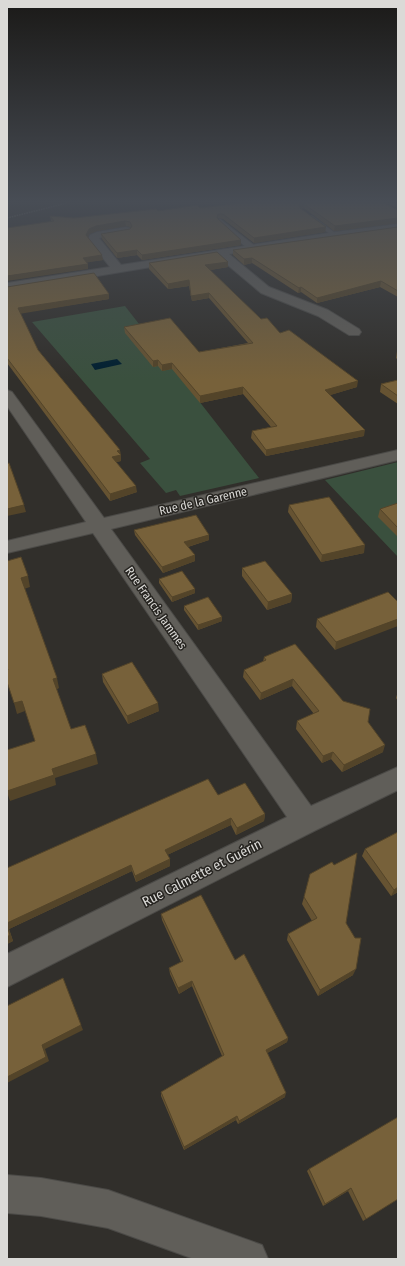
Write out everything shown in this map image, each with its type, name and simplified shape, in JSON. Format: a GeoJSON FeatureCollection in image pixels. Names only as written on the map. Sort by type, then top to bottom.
{"type":"FeatureCollection","features":[{"type":"Feature","properties":{"kind":"street"},"geometry":{"type":"LineString","coordinates":[[112,262],[118,269]]}},
{"type":"Feature","properties":{"kind":"street"},"geometry":{"type":"LineString","coordinates":[[7,287],[162,262]]}},
{"type":"Feature","properties":{"kind":"street"},"geometry":{"type":"LineString","coordinates":[[231,262],[265,290],[323,313],[354,332]]}},
{"type":"Feature","properties":{"kind":"street","name":"Rue Francis Jammes"},"geometry":{"type":"LineString","coordinates":[[7,395],[306,821]]}},
{"type":"Feature","properties":{"kind":"street","name":"Rue de la Garenne"},"geometry":{"type":"LineString","coordinates":[[7,547],[398,454]]}},
{"type":"Feature","properties":{"kind":"street","name":"Rue Calmette et Guérin"},"geometry":{"type":"LineString","coordinates":[[7,970],[306,821],[398,778]]}},
{"type":"Feature","properties":{"kind":"street"},"geometry":{"type":"LineString","coordinates":[[7,1194],[41,1197],[108,1209],[248,1259]]}},
{"type":"Feature","properties":{"kind":"green space"},"geometry":{"type":"Polygon","coordinates":[[[125,306],[259,478],[180,496],[176,490],[166,493],[140,463],[150,459],[32,322],[125,306]]]}},
{"type":"Feature","properties":{"kind":"green space"},"geometry":{"type":"Polygon","coordinates":[[[398,462],[398,557],[325,480],[398,462]]]}},
{"type":"Feature","properties":{"kind":"water"},"geometry":{"type":"Polygon","coordinates":[[[117,359],[122,364],[95,370],[91,364],[117,359]]]}},
{"type":"Feature","properties":{"kind":"building"},"geometry":{"type":"Polygon","coordinates":[[[7,262],[86,262],[88,264],[7,276],[7,262]]]}},
{"type":"Feature","properties":{"kind":"building"},"geometry":{"type":"Polygon","coordinates":[[[227,262],[205,265],[261,319],[267,318],[280,333],[289,330],[358,381],[325,390],[365,430],[266,450],[252,431],[277,426],[243,387],[200,396],[172,363],[162,365],[158,360],[153,361],[124,327],[170,318],[199,352],[253,343],[209,293],[191,296],[189,280],[168,284],[149,263],[227,262]]]}},
{"type":"Feature","properties":{"kind":"building"},"geometry":{"type":"Polygon","coordinates":[[[258,262],[398,262],[398,291],[381,281],[317,298],[301,287],[299,288],[258,262]]]}},
{"type":"Feature","properties":{"kind":"building"},"geometry":{"type":"Polygon","coordinates":[[[94,273],[109,294],[18,308],[38,350],[120,450],[117,451],[121,455],[112,457],[136,486],[110,494],[7,358],[7,287],[94,273]]]}},
{"type":"Feature","properties":{"kind":"building"},"geometry":{"type":"Polygon","coordinates":[[[398,380],[398,396],[381,384],[398,380]]]}},
{"type":"Feature","properties":{"kind":"building"},"geometry":{"type":"Polygon","coordinates":[[[9,463],[24,505],[7,509],[7,464],[9,463]]]}},
{"type":"Feature","properties":{"kind":"building"},"geometry":{"type":"Polygon","coordinates":[[[329,497],[365,545],[322,555],[289,505],[329,497]]]}},
{"type":"Feature","properties":{"kind":"building"},"geometry":{"type":"Polygon","coordinates":[[[398,503],[398,528],[380,509],[398,503]]]}},
{"type":"Feature","properties":{"kind":"building"},"geometry":{"type":"Polygon","coordinates":[[[196,515],[209,535],[184,542],[195,555],[162,567],[134,530],[196,515]]]}},
{"type":"Feature","properties":{"kind":"building"},"geometry":{"type":"Polygon","coordinates":[[[21,557],[28,576],[21,578],[57,678],[53,679],[71,729],[85,725],[96,754],[52,769],[54,775],[7,791],[7,750],[35,741],[22,701],[14,703],[7,682],[7,561],[21,557]]]}},
{"type":"Feature","properties":{"kind":"building"},"geometry":{"type":"Polygon","coordinates":[[[265,561],[292,594],[268,602],[242,568],[265,561]]]}},
{"type":"Feature","properties":{"kind":"building"},"geometry":{"type":"Polygon","coordinates":[[[182,571],[195,589],[172,597],[159,579],[182,571]]]}},
{"type":"Feature","properties":{"kind":"building"},"geometry":{"type":"Polygon","coordinates":[[[388,592],[398,602],[398,619],[336,642],[317,619],[388,592]]]}},
{"type":"Feature","properties":{"kind":"building"},"geometry":{"type":"Polygon","coordinates":[[[208,597],[222,617],[198,625],[184,606],[208,597]]]}},
{"type":"Feature","properties":{"kind":"building"},"geometry":{"type":"Polygon","coordinates":[[[295,644],[343,701],[370,709],[368,722],[385,745],[344,765],[333,752],[323,756],[297,721],[319,711],[293,679],[261,693],[244,670],[266,660],[264,657],[295,644]]]}},
{"type":"Feature","properties":{"kind":"building"},"geometry":{"type":"Polygon","coordinates":[[[132,662],[158,703],[127,716],[102,674],[132,662]]]}},
{"type":"Feature","properties":{"kind":"building"},"geometry":{"type":"Polygon","coordinates":[[[208,779],[218,795],[245,783],[265,814],[237,828],[231,818],[165,850],[170,859],[135,876],[131,865],[7,923],[7,868],[208,779]]]}},
{"type":"Feature","properties":{"kind":"building"},"geometry":{"type":"Polygon","coordinates":[[[398,832],[398,887],[394,890],[365,849],[398,832]]]}},
{"type":"Feature","properties":{"kind":"building"},"geometry":{"type":"Polygon","coordinates":[[[357,853],[346,923],[355,938],[361,938],[356,969],[320,990],[288,934],[317,918],[304,897],[310,874],[332,862],[334,865],[357,853]]]}},
{"type":"Feature","properties":{"kind":"building"},"geometry":{"type":"Polygon","coordinates":[[[201,895],[235,960],[244,954],[288,1038],[266,1050],[286,1093],[239,1121],[237,1116],[184,1147],[161,1092],[224,1055],[192,981],[178,988],[169,968],[183,961],[161,914],[201,895]]]}},
{"type":"Feature","properties":{"kind":"building"},"geometry":{"type":"Polygon","coordinates":[[[7,926],[10,935],[7,937],[7,926]]]}},
{"type":"Feature","properties":{"kind":"building"},"geometry":{"type":"Polygon","coordinates":[[[63,978],[81,1025],[42,1045],[46,1057],[7,1077],[7,1006],[63,978]]]}},
{"type":"Feature","properties":{"kind":"building"},"geometry":{"type":"Polygon","coordinates":[[[398,1117],[398,1199],[366,1219],[351,1188],[325,1204],[309,1169],[398,1117]]]}}]}
